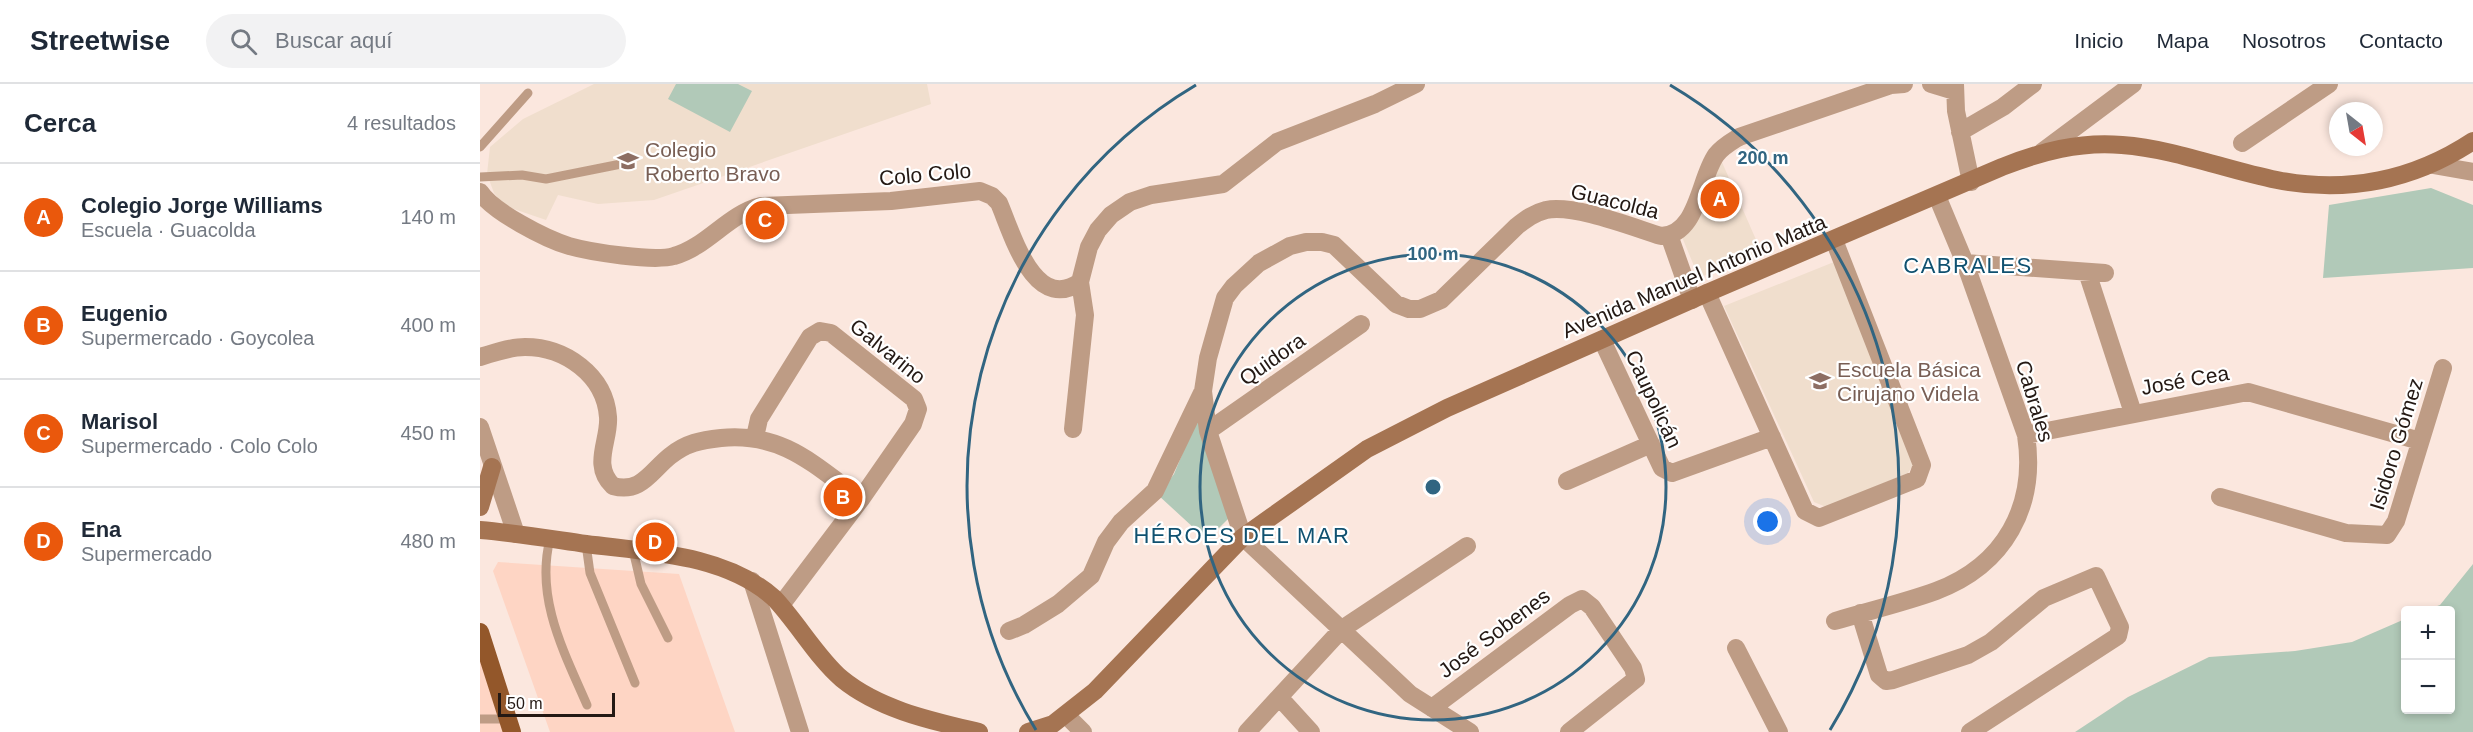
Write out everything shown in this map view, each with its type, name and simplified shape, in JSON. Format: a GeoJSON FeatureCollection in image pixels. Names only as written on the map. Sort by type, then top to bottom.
{"type":"FeatureCollection","features":[{"type":"Feature","properties":{"kind":"main road","name":"Avenida Manuel Antonio Matta"},"geometry":{"type":"LineString","coordinates":[[1028,732],[1053,724],[1066,716],[1095,691],[1243,537],[1367,449],[1447,408],[1699,297],[2042,152],[2090,145],[2122,145],[2212,163],[2278,180],[2318,185],[2354,185],[2387,180],[2433,165],[2473,141]]}},
{"type":"Feature","properties":{"kind":"main road"},"geometry":{"type":"LineString","coordinates":[[480,507],[492,467]]}},
{"type":"Feature","properties":{"kind":"main road"},"geometry":{"type":"LineString","coordinates":[[480,530],[633,550],[713,565],[763,588],[781,605],[841,678],[860,690],[902,711],[979,732]]}},
{"type":"Feature","properties":{"kind":"main road"},"geometry":{"type":"LineString","coordinates":[[480,632],[510,725]]}},
{"type":"Feature","properties":{"kind":"street"},"geometry":{"type":"LineString","coordinates":[[1073,429],[1085,315],[1080,282],[1089,247],[1098,230],[1111,215],[1130,202],[1151,195],[1223,184],[1277,142],[1375,104],[1416,84]]}},
{"type":"Feature","properties":{"kind":"street","name":"Guacolda"},"geometry":{"type":"LineString","coordinates":[[1243,537],[1208,431],[1203,392],[1208,358],[1225,298],[1234,286],[1259,263],[1290,246],[1306,242],[1334,245],[1396,304],[1409,309],[1420,309],[1441,300],[1530,216],[1545,210],[1561,209],[1607,219],[1660,236],[1669,235],[1682,226],[1692,213],[1716,155],[1732,142],[1880,89],[1904,84]]}},
{"type":"Feature","properties":{"kind":"street"},"geometry":{"type":"LineString","coordinates":[[1931,84],[1955,87],[1960,132],[1971,182]]}},
{"type":"Feature","properties":{"kind":"street"},"geometry":{"type":"LineString","coordinates":[[1960,132],[2003,107],[2032,84]]}},
{"type":"Feature","properties":{"kind":"street"},"geometry":{"type":"LineString","coordinates":[[2042,152],[2133,84]]}},
{"type":"Feature","properties":{"kind":"street"},"geometry":{"type":"LineString","coordinates":[[2242,143],[2329,84]]}},
{"type":"Feature","properties":{"kind":"street"},"geometry":{"type":"LineString","coordinates":[[2433,165],[2473,172]]}},
{"type":"Feature","properties":{"kind":"street","name":"Colo Colo"},"geometry":{"type":"LineString","coordinates":[[480,192],[492,206],[504,214],[567,245],[658,258],[675,256],[698,244],[748,209],[761,206],[891,201],[980,191],[992,196],[999,203],[1027,268],[1040,283],[1065,289],[1080,282]]}},
{"type":"Feature","properties":{"kind":"street","name":"Cabrales"},"geometry":{"type":"LineString","coordinates":[[1835,621],[1936,591],[1960,580],[1985,562],[2003,542],[2022,512],[2029,482],[2030,462],[2026,435],[1965,263],[1937,196]]}},
{"type":"Feature","properties":{"kind":"street","name":"Guacolda"},"geometry":{"type":"LineString","coordinates":[[1669,235],[1772,437],[1805,511],[1819,518],[1917,479],[1922,465],[1834,240]]}},
{"type":"Feature","properties":{"kind":"street"},"geometry":{"type":"LineString","coordinates":[[1965,263],[2096,272],[2133,412]]}},
{"type":"Feature","properties":{"kind":"street","name":"Quidora"},"geometry":{"type":"LineString","coordinates":[[1208,431],[1361,324]]}},
{"type":"Feature","properties":{"kind":"street","name":"Galvarino"},"geometry":{"type":"LineString","coordinates":[[755,437],[759,419],[810,337],[820,331],[831,333],[914,399],[918,409],[913,424],[861,499],[781,605]]}},
{"type":"Feature","properties":{"kind":"street","name":"Caupolicán"},"geometry":{"type":"LineString","coordinates":[[1602,340],[1662,468],[1672,473],[1772,437]]}},
{"type":"Feature","properties":{"kind":"street"},"geometry":{"type":"LineString","coordinates":[[480,357],[503,350],[525,347],[541,350],[575,363],[592,375],[607,409],[609,420],[602,460],[607,481],[613,486],[632,488],[643,482],[671,455],[695,440],[755,437],[796,451],[861,499]]}},
{"type":"Feature","properties":{"kind":"street","name":"Isidoro Gómez"},"geometry":{"type":"LineString","coordinates":[[2220,497],[2346,533],[2382,537],[2391,532],[2443,368]]}},
{"type":"Feature","properties":{"kind":"street","name":"Guacolda"},"geometry":{"type":"LineString","coordinates":[[1009,631],[1024,625],[1058,604],[1091,576],[1106,542],[1121,522],[1155,491],[1203,392]]}},
{"type":"Feature","properties":{"kind":"street","name":"José Cea"},"geometry":{"type":"LineString","coordinates":[[2026,435],[2133,412],[2248,392],[2420,441]]}},
{"type":"Feature","properties":{"kind":"street"},"geometry":{"type":"LineString","coordinates":[[480,427],[516,534]]}},
{"type":"Feature","properties":{"kind":"street"},"geometry":{"type":"LineString","coordinates":[[1567,481],[1650,444]]}},
{"type":"Feature","properties":{"kind":"street"},"geometry":{"type":"LineString","coordinates":[[1243,537],[1410,694],[1470,732]]}},
{"type":"Feature","properties":{"kind":"street"},"geometry":{"type":"LineString","coordinates":[[1247,732],[1342,629],[1467,546]]}},
{"type":"Feature","properties":{"kind":"street"},"geometry":{"type":"LineString","coordinates":[[1860,613],[1879,675],[1886,681],[1893,680],[1968,655],[1990,642],[2044,598],[2096,576],[2120,627],[2118,636],[1970,732]]}},
{"type":"Feature","properties":{"kind":"street"},"geometry":{"type":"LineString","coordinates":[[752,581],[800,732]]}},
{"type":"Feature","properties":{"kind":"street","name":"José Sobenes"},"geometry":{"type":"LineString","coordinates":[[1432,708],[1570,605],[1582,599],[1592,607],[1636,673],[1636,679],[1569,732]]}},
{"type":"Feature","properties":{"kind":"street"},"geometry":{"type":"LineString","coordinates":[[1736,648],[1779,732]]}},
{"type":"Feature","properties":{"kind":"street"},"geometry":{"type":"LineString","coordinates":[[1280,698],[1311,732]]}},
{"type":"Feature","properties":{"kind":"street"},"geometry":{"type":"LineString","coordinates":[[1066,716],[1083,732]]}},
{"type":"Feature","properties":{"kind":"lane"},"geometry":{"type":"LineString","coordinates":[[480,147],[528,93]]}},
{"type":"Feature","properties":{"kind":"lane"},"geometry":{"type":"LineString","coordinates":[[480,177],[522,175],[546,179],[626,163]]}},
{"type":"Feature","properties":{"kind":"lane"},"geometry":{"type":"LineString","coordinates":[[550,539],[546,556],[550,612],[587,705]]}},
{"type":"Feature","properties":{"kind":"lane"},"geometry":{"type":"LineString","coordinates":[[586,544],[590,573],[635,683]]}},
{"type":"Feature","properties":{"kind":"lane"},"geometry":{"type":"LineString","coordinates":[[633,550],[641,584],[668,638]]}},
{"type":"Feature","properties":{"kind":"lane"},"geometry":{"type":"LineString","coordinates":[[480,718],[510,725]]}},
{"type":"Feature","properties":{"kind":"shaded area","name":"Colegio Roberto Bravo"},"geometry":{"type":"Polygon","coordinates":[[[594,84],[927,84],[931,104],[654,200],[598,204],[558,195],[546,220],[505,206],[494,193],[487,174],[490,147],[523,119],[594,84]]]}},
{"type":"Feature","properties":{"kind":"shaded area"},"geometry":{"type":"Polygon","coordinates":[[[1721,160],[1761,251],[1699,278],[1682,237],[1721,160]]]}},
{"type":"Feature","properties":{"kind":"shaded area","name":"Escuela Básica Cirujano Videla"},"geometry":{"type":"Polygon","coordinates":[[[1834,262],[1913,465],[1908,473],[1826,507],[1814,502],[1724,306],[1834,262]]]}},
{"type":"Feature","properties":{"kind":"shaded area"},"geometry":{"type":"Polygon","coordinates":[[[498,562],[679,574],[735,732],[550,732],[493,571],[498,562]]]}},
{"type":"Feature","properties":{"kind":"shaded area"},"geometry":{"type":"Polygon","coordinates":[[[480,660],[503,732],[480,732],[480,660]]]}},
{"type":"Feature","properties":{"kind":"green space"},"geometry":{"type":"Polygon","coordinates":[[[676,84],[738,84],[752,91],[730,132],[668,99],[676,84]]]}},
{"type":"Feature","properties":{"kind":"green space"},"geometry":{"type":"Polygon","coordinates":[[[2431,188],[2473,205],[2473,268],[2323,278],[2329,205],[2431,188]]]}},
{"type":"Feature","properties":{"kind":"green space"},"geometry":{"type":"Polygon","coordinates":[[[1198,416],[1229,518],[1207,540],[1158,495],[1174,474],[1198,416]]]}},
{"type":"Feature","properties":{"kind":"green space"},"geometry":{"type":"Polygon","coordinates":[[[2473,564],[2473,732],[2075,732],[2128,697],[2209,657],[2295,651],[2352,642],[2401,621],[2401,714],[2455,714],[2455,606],[2437,606],[2473,564]]]}},
{"type":"Feature","properties":{"kind":"place","name":"Colegio Roberto Bravo"},"geometry":{"type":"Point","coordinates":[628,161]}},
{"type":"Feature","properties":{"kind":"place","name":"Colegio Jorge Williams"},"geometry":{"type":"Point","coordinates":[1720,199]}},
{"type":"Feature","properties":{"kind":"place","name":"Marisol"},"geometry":{"type":"Point","coordinates":[765,220]}},
{"type":"Feature","properties":{"kind":"place","name":"Escuela Básica Cirujano Videla"},"geometry":{"type":"Point","coordinates":[1820,381]}},
{"type":"Feature","properties":{"kind":"place","name":"Eugenio"},"geometry":{"type":"Point","coordinates":[843,497]}},
{"type":"Feature","properties":{"kind":"place","name":"Ena"},"geometry":{"type":"Point","coordinates":[655,542]}},
{"type":"Feature","properties":{"kind":"district","name":"CABRALES"},"geometry":{"type":"Point","coordinates":[1968,265]}},
{"type":"Feature","properties":{"kind":"district","name":"HÉROES DEL MAR"},"geometry":{"type":"Point","coordinates":[1242,535]}}]}
